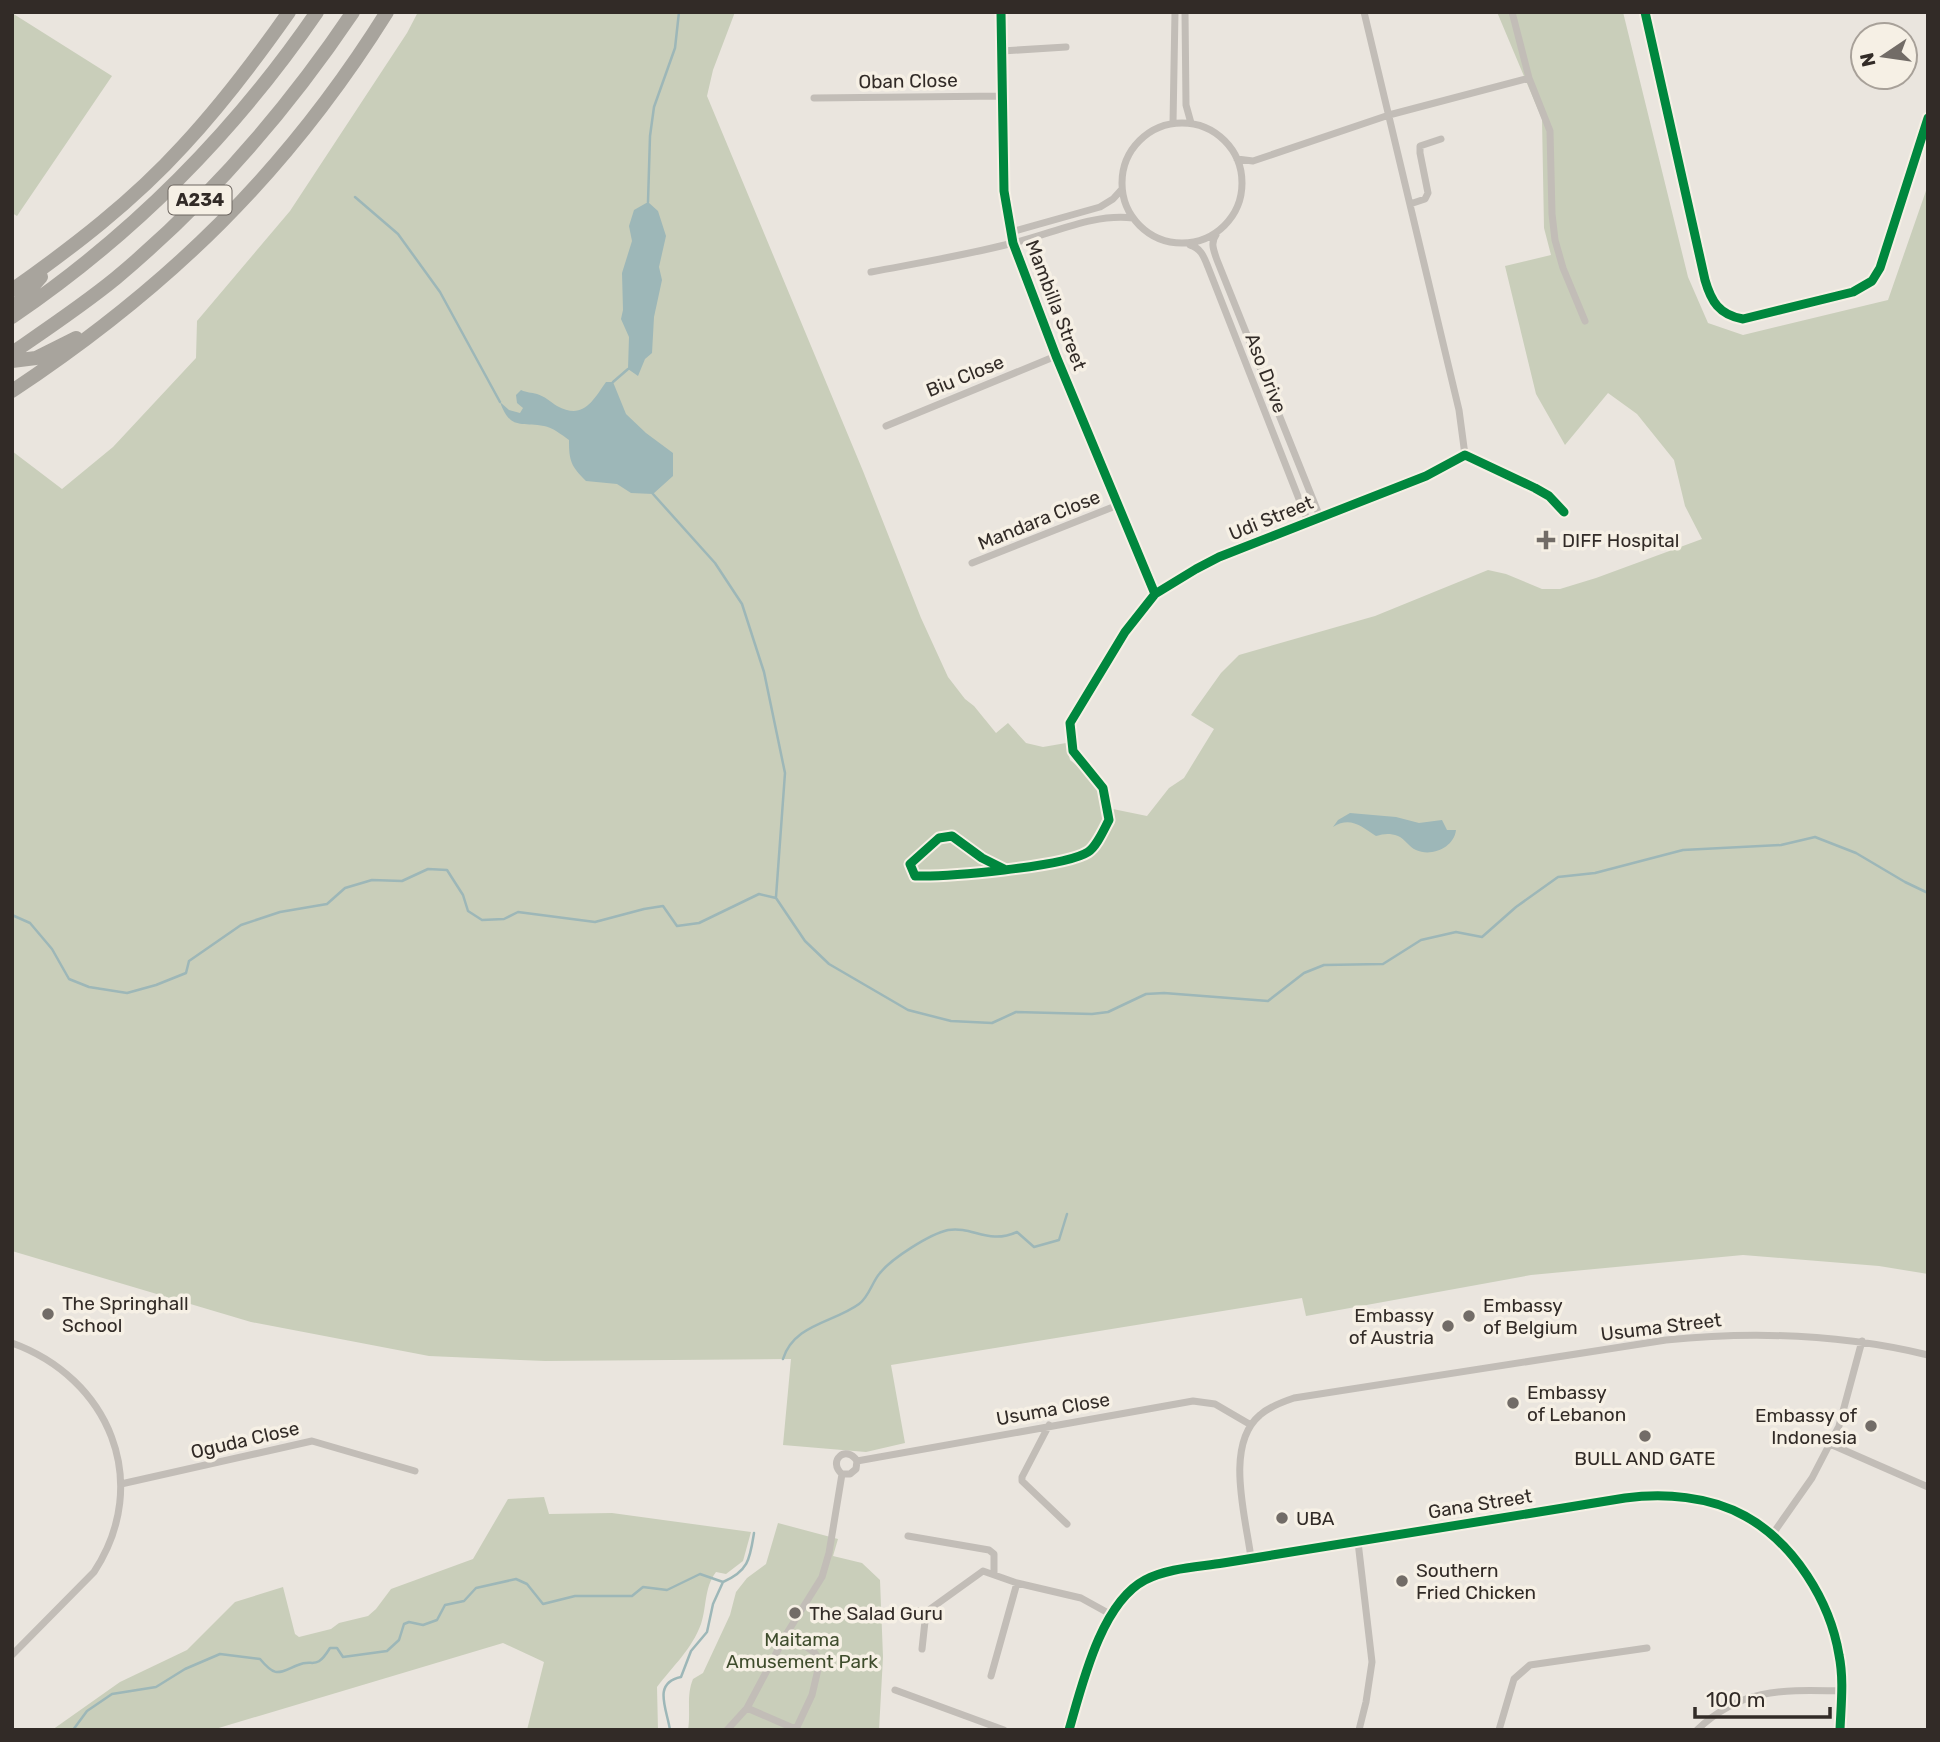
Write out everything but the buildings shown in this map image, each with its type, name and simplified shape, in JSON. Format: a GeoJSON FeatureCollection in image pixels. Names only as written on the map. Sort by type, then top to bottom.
{"type":"FeatureCollection","features":[{"type":"Feature","properties":{"kind":"highway"},"geometry":{"type":"LineString","coordinates":[[12,290],[114,213],[182,147],[245,73],[289,12]]}},
{"type":"Feature","properties":{"kind":"highway","name":"A234"},"geometry":{"type":"LineString","coordinates":[[12,317],[97,253],[187,173],[258,93],[317,12]]}},
{"type":"Feature","properties":{"kind":"highway","name":"A234"},"geometry":{"type":"LineString","coordinates":[[12,354],[115,279],[210,191],[253,146],[292,99],[353,12]]}},
{"type":"Feature","properties":{"kind":"highway"},"geometry":{"type":"LineString","coordinates":[[12,391],[117,316],[180,263],[252,191],[348,74],[387,12]]}},
{"type":"Feature","properties":{"kind":"highway"},"geometry":{"type":"LineString","coordinates":[[12,310],[60,255]]}},
{"type":"Feature","properties":{"kind":"highway"},"geometry":{"type":"LineString","coordinates":[[12,361],[36,358],[117,316]]}},
{"type":"Feature","properties":{"kind":"street","name":"Mambilla Street"},"geometry":{"type":"LineString","coordinates":[[1001,12],[1004,191],[1013,243],[1056,356],[1155,594]]}},
{"type":"Feature","properties":{"kind":"street"},"geometry":{"type":"LineString","coordinates":[[1173,123],[1175,12]]}},
{"type":"Feature","properties":{"kind":"street"},"geometry":{"type":"LineString","coordinates":[[1185,12],[1186,105],[1191,123]]}},
{"type":"Feature","properties":{"kind":"street"},"geometry":{"type":"LineString","coordinates":[[1364,12],[1459,410],[1465,454],[1549,496],[1564,512]]}},
{"type":"Feature","properties":{"kind":"street"},"geometry":{"type":"LineString","coordinates":[[1512,12],[1529,78],[1550,131],[1555,240],[1563,268],[1585,321]]}},
{"type":"Feature","properties":{"kind":"street"},"geometry":{"type":"LineString","coordinates":[[1645,12],[1705,280],[1715,304],[1732,317],[1742,319],[1853,292],[1872,281],[1880,268],[1928,118]]}},
{"type":"Feature","properties":{"kind":"street"},"geometry":{"type":"LineString","coordinates":[[1002,51],[1066,47]]}},
{"type":"Feature","properties":{"kind":"street"},"geometry":{"type":"LineString","coordinates":[[1237,159],[1253,161],[1389,115],[1529,78]]}},
{"type":"Feature","properties":{"kind":"street","name":"Oban Close"},"geometry":{"type":"LineString","coordinates":[[814,98],[1003,96]]}},
{"type":"Feature","properties":{"kind":"street"},"geometry":{"type":"LineString","coordinates":[[1173,123],[1191,123],[1220,135],[1237,159],[1242,178],[1240,202],[1235,214],[1218,232],[1198,242],[1186,244],[1162,240],[1141,227],[1127,207],[1122,189],[1123,171],[1133,148],[1150,131],[1173,123]]}},
{"type":"Feature","properties":{"kind":"street"},"geometry":{"type":"LineString","coordinates":[[1410,204],[1425,199],[1428,193],[1420,146],[1441,139]]}},
{"type":"Feature","properties":{"kind":"street"},"geometry":{"type":"LineString","coordinates":[[1011,232],[1100,207],[1122,189]]}},
{"type":"Feature","properties":{"kind":"street"},"geometry":{"type":"LineString","coordinates":[[871,272],[1013,243],[1103,218],[1133,218]]}},
{"type":"Feature","properties":{"kind":"street","name":"Aso Drive"},"geometry":{"type":"LineString","coordinates":[[1218,232],[1213,240],[1217,260],[1320,517]]}},
{"type":"Feature","properties":{"kind":"street","name":"Aso Drive"},"geometry":{"type":"LineString","coordinates":[[1186,244],[1196,246],[1202,253],[1308,522]]}},
{"type":"Feature","properties":{"kind":"street","name":"Biu Close"},"geometry":{"type":"LineString","coordinates":[[886,426],[1056,356]]}},
{"type":"Feature","properties":{"kind":"street","name":"Udi Street"},"geometry":{"type":"LineString","coordinates":[[1004,869],[1067,859],[1090,851],[1109,820],[1103,788],[1073,751],[1070,723],[1125,632],[1155,594],[1186,574],[1219,558],[1426,475],[1465,454]]}},
{"type":"Feature","properties":{"kind":"street","name":"Mandara Close"},"geometry":{"type":"LineString","coordinates":[[972,563],[1118,505]]}},
{"type":"Feature","properties":{"kind":"street"},"geometry":{"type":"LineString","coordinates":[[952,836],[982,858],[1004,869],[915,876],[910,864],[939,838],[952,836]]}},
{"type":"Feature","properties":{"kind":"street","name":"Usuma Street"},"geometry":{"type":"LineString","coordinates":[[1251,1424],[1267,1410],[1294,1398],[1718,1334],[1821,1336],[1862,1341],[1928,1355]]}},
{"type":"Feature","properties":{"kind":"street"},"geometry":{"type":"LineString","coordinates":[[1772,1535],[1812,1478],[1830,1444],[1845,1406],[1862,1341]]}},
{"type":"Feature","properties":{"kind":"street"},"geometry":{"type":"LineString","coordinates":[[12,1343],[41,1355],[66,1372],[88,1394],[106,1421],[115,1448],[121,1485],[118,1520],[104,1557],[94,1572],[12,1655]]}},
{"type":"Feature","properties":{"kind":"street","name":"Usuma Close"},"geometry":{"type":"LineString","coordinates":[[727,1730],[747,1708],[787,1633],[822,1577],[829,1553],[842,1474],[836,1469],[835,1461],[839,1455],[846,1452],[853,1455],[857,1461],[1193,1401],[1215,1404],[1251,1424]]}},
{"type":"Feature","properties":{"kind":"street"},"geometry":{"type":"LineString","coordinates":[[1251,1424],[1241,1446],[1239,1461],[1251,1558]]}},
{"type":"Feature","properties":{"kind":"street"},"geometry":{"type":"LineString","coordinates":[[1049,1425],[1022,1481],[1066,1524]]}},
{"type":"Feature","properties":{"kind":"street","name":"Oguda Close"},"geometry":{"type":"LineString","coordinates":[[121,1485],[312,1441],[415,1471]]}},
{"type":"Feature","properties":{"kind":"street"},"geometry":{"type":"LineString","coordinates":[[1830,1444],[1928,1487]]}},
{"type":"Feature","properties":{"kind":"street"},"geometry":{"type":"LineString","coordinates":[[842,1474],[850,1474],[856,1469],[857,1461]]}},
{"type":"Feature","properties":{"kind":"street","name":"Gana Street"},"geometry":{"type":"LineString","coordinates":[[1069,1730],[1097,1644],[1110,1614],[1143,1581],[1162,1574],[1251,1558],[1646,1496],[1681,1497],[1713,1504],[1745,1516],[1772,1535],[1798,1564],[1821,1600],[1839,1652],[1842,1691],[1840,1730]]}},
{"type":"Feature","properties":{"kind":"street"},"geometry":{"type":"LineString","coordinates":[[908,1536],[989,1550],[995,1554],[994,1573]]}},
{"type":"Feature","properties":{"kind":"street"},"geometry":{"type":"LineString","coordinates":[[1358,1542],[1372,1662],[1359,1730]]}},
{"type":"Feature","properties":{"kind":"street"},"geometry":{"type":"LineString","coordinates":[[913,1610],[926,1612],[979,1572],[994,1573],[1017,1583],[1081,1598],[1110,1614]]}},
{"type":"Feature","properties":{"kind":"street"},"geometry":{"type":"LineString","coordinates":[[991,1676],[1017,1583]]}},
{"type":"Feature","properties":{"kind":"street"},"geometry":{"type":"LineString","coordinates":[[922,1649],[926,1612]]}},
{"type":"Feature","properties":{"kind":"street"},"geometry":{"type":"LineString","coordinates":[[747,1708],[790,1728],[797,1727],[812,1695],[820,1661],[815,1653],[787,1633]]}},
{"type":"Feature","properties":{"kind":"street"},"geometry":{"type":"LineString","coordinates":[[1499,1730],[1514,1679],[1530,1665],[1647,1648]]}},
{"type":"Feature","properties":{"kind":"street"},"geometry":{"type":"LineString","coordinates":[[895,1690],[1004,1730]]}},
{"type":"Feature","properties":{"kind":"street"},"geometry":{"type":"LineString","coordinates":[[1697,1730],[1729,1705],[1756,1695],[1789,1690],[1842,1691]]}},
{"type":"Feature","properties":{"kind":"green space"},"geometry":{"type":"Polygon","coordinates":[[[418,12],[735,12],[713,70],[707,96],[921,618],[948,677],[996,733],[1008,723],[1026,743],[1043,747],[1066,743],[1070,760],[1090,776],[1099,792],[1103,807],[1147,816],[1169,788],[1184,778],[1214,729],[1191,715],[1221,673],[1239,655],[1375,616],[1488,570],[1506,574],[1542,589],[1560,589],[1702,539],[1685,506],[1674,460],[1637,414],[1608,393],[1565,445],[1536,394],[1505,266],[1551,255],[1544,228],[1542,119],[1497,12],[1623,12],[1688,277],[1708,323],[1743,335],[1888,300],[1928,185],[1928,1274],[1879,1266],[1743,1255],[1531,1275],[1306,1316],[1302,1298],[891,1365],[905,1443],[866,1452],[783,1445],[791,1359],[545,1361],[429,1356],[251,1322],[12,1251],[12,451],[62,489],[113,447],[196,358],[197,321],[290,211],[407,33],[418,12]]]}},
{"type":"Feature","properties":{"kind":"green space"},"geometry":{"type":"Polygon","coordinates":[[[12,13],[112,76],[17,216],[12,213],[12,13]]]}},
{"type":"Feature","properties":{"kind":"green space"},"geometry":{"type":"Polygon","coordinates":[[[544,1497],[549,1514],[612,1513],[751,1532],[743,1561],[726,1574],[716,1572],[712,1578],[697,1633],[657,1687],[658,1730],[527,1730],[544,1662],[503,1643],[212,1730],[52,1730],[120,1682],[187,1650],[235,1602],[283,1587],[295,1634],[299,1637],[331,1629],[339,1623],[368,1616],[391,1589],[473,1559],[508,1499],[544,1497]]]}},
{"type":"Feature","properties":{"kind":"green space","name":"Maitama Amusement Park"},"geometry":{"type":"Polygon","coordinates":[[[778,1523],[838,1539],[833,1556],[862,1563],[880,1580],[883,1657],[879,1730],[688,1730],[693,1679],[703,1673],[730,1615],[736,1592],[747,1578],[766,1564],[778,1523]]]}},
{"type":"Feature","properties":{"kind":"water"},"geometry":{"type":"Polygon","coordinates":[[[648,202],[658,211],[666,236],[659,267],[662,280],[654,317],[652,353],[645,359],[638,376],[628,369],[629,337],[621,319],[622,273],[632,241],[629,226],[634,210],[648,202]]]}},
{"type":"Feature","properties":{"kind":"water"},"geometry":{"type":"Polygon","coordinates":[[[606,382],[613,382],[626,414],[673,453],[673,476],[653,494],[631,493],[617,484],[586,481],[572,463],[569,440],[547,427],[512,421],[500,402],[509,410],[520,413],[523,408],[517,403],[516,395],[521,390],[540,395],[566,410],[580,410],[591,402],[606,382]]]}},
{"type":"Feature","properties":{"kind":"water"},"geometry":{"type":"Polygon","coordinates":[[[1350,813],[1396,817],[1419,823],[1442,820],[1447,830],[1456,830],[1451,842],[1446,846],[1435,851],[1422,852],[1398,836],[1376,836],[1350,822],[1333,827],[1338,820],[1350,813]]]}},
{"type":"Feature","properties":{"kind":"waterway"},"geometry":{"type":"LineString","coordinates":[[648,202],[650,136],[654,107],[675,48],[679,12]]}},
{"type":"Feature","properties":{"kind":"waterway"},"geometry":{"type":"LineString","coordinates":[[355,197],[398,234],[440,292],[500,402]]}},
{"type":"Feature","properties":{"kind":"waterway"},"geometry":{"type":"LineString","coordinates":[[613,382],[628,369]]}},
{"type":"Feature","properties":{"kind":"waterway"},"geometry":{"type":"LineString","coordinates":[[653,494],[715,563],[742,604],[764,672],[785,773],[776,897]]}},
{"type":"Feature","properties":{"kind":"waterway"},"geometry":{"type":"LineString","coordinates":[[12,915],[30,923],[52,949],[69,979],[89,987],[127,993],[186,973],[189,961],[241,925],[280,912],[327,904],[345,888],[372,880],[402,881],[428,869],[447,870],[463,895],[468,911],[482,920],[504,919],[518,912],[595,922],[663,906],[677,926],[699,923],[759,894],[776,898],[805,941],[829,964],[908,1010],[951,1021],[992,1023],[1016,1012],[1108,1012],[1146,994],[1268,1001],[1304,973],[1324,965],[1383,964],[1421,940],[1456,932],[1482,937],[1516,907],[1558,877],[1595,873],[1683,850],[1781,845],[1815,837],[1856,853],[1928,893]]}},
{"type":"Feature","properties":{"kind":"waterway"},"geometry":{"type":"LineString","coordinates":[[783,1359],[796,1338],[815,1325],[859,1304],[886,1267],[931,1236],[957,1229],[998,1237],[1017,1232],[1034,1247],[1059,1240],[1067,1214]]}},
{"type":"Feature","properties":{"kind":"waterway"},"geometry":{"type":"LineString","coordinates":[[670,1730],[664,1691],[672,1680],[681,1677],[691,1651],[707,1632],[713,1604],[723,1582],[732,1578],[747,1563],[754,1533]]}},
{"type":"Feature","properties":{"kind":"waterway"},"geometry":{"type":"LineString","coordinates":[[73,1730],[87,1711],[112,1694],[156,1687],[185,1669],[220,1654],[260,1659],[270,1669],[278,1672],[303,1663],[318,1662],[330,1648],[337,1648],[343,1657],[387,1651],[399,1640],[404,1624],[409,1622],[423,1625],[437,1620],[445,1605],[464,1601],[476,1588],[516,1579],[527,1584],[543,1604],[575,1596],[632,1596],[643,1587],[667,1590],[700,1574],[723,1582]]}},
{"type":"Feature","properties":{"kind":"cycle path"},"geometry":{"type":"LineString","coordinates":[[1001,12],[1004,191],[1013,243],[1056,356],[1155,594]]}},
{"type":"Feature","properties":{"kind":"cycle path"},"geometry":{"type":"LineString","coordinates":[[1645,12],[1705,280],[1717,306],[1735,317],[1743,319],[1853,292],[1872,281],[1880,268],[1928,118]]}},
{"type":"Feature","properties":{"kind":"cycle path"},"geometry":{"type":"LineString","coordinates":[[1004,869],[982,858],[952,836],[939,838],[910,864],[915,876],[977,873],[1055,862],[1091,849],[1109,820],[1103,788],[1073,751],[1070,723],[1125,632],[1155,594],[1219,557],[1426,476],[1465,455],[1549,496],[1564,512]]}},
{"type":"Feature","properties":{"kind":"cycle path"},"geometry":{"type":"LineString","coordinates":[[1069,1730],[1087,1669],[1105,1626],[1130,1591],[1154,1576],[1183,1568],[1625,1498],[1655,1496],[1701,1500],[1731,1509],[1763,1528],[1794,1558],[1818,1594],[1834,1635],[1841,1673],[1840,1730]]}},
{"type":"Feature","properties":{"kind":"place","name":"DIFF Hospital"},"geometry":{"type":"Point","coordinates":[1546,540]}},
{"type":"Feature","properties":{"kind":"place","name":"The Springhall School"},"geometry":{"type":"Point","coordinates":[48,1314]}},
{"type":"Feature","properties":{"kind":"place","name":"Embassy of Belgium"},"geometry":{"type":"Point","coordinates":[1469,1316]}},
{"type":"Feature","properties":{"kind":"place","name":"Embassy of Austria"},"geometry":{"type":"Point","coordinates":[1448,1326]}},
{"type":"Feature","properties":{"kind":"place","name":"Embassy of Lebanon"},"geometry":{"type":"Point","coordinates":[1513,1403]}},
{"type":"Feature","properties":{"kind":"place","name":"Embassy of Indonesia"},"geometry":{"type":"Point","coordinates":[1871,1426]}},
{"type":"Feature","properties":{"kind":"place","name":"BULL AND GATE"},"geometry":{"type":"Point","coordinates":[1645,1436]}},
{"type":"Feature","properties":{"kind":"place","name":"UBA"},"geometry":{"type":"Point","coordinates":[1282,1518]}},
{"type":"Feature","properties":{"kind":"place","name":"Southern Fried Chicken"},"geometry":{"type":"Point","coordinates":[1402,1581]}},
{"type":"Feature","properties":{"kind":"place","name":"The Salad Guru"},"geometry":{"type":"Point","coordinates":[795,1613]}}]}
